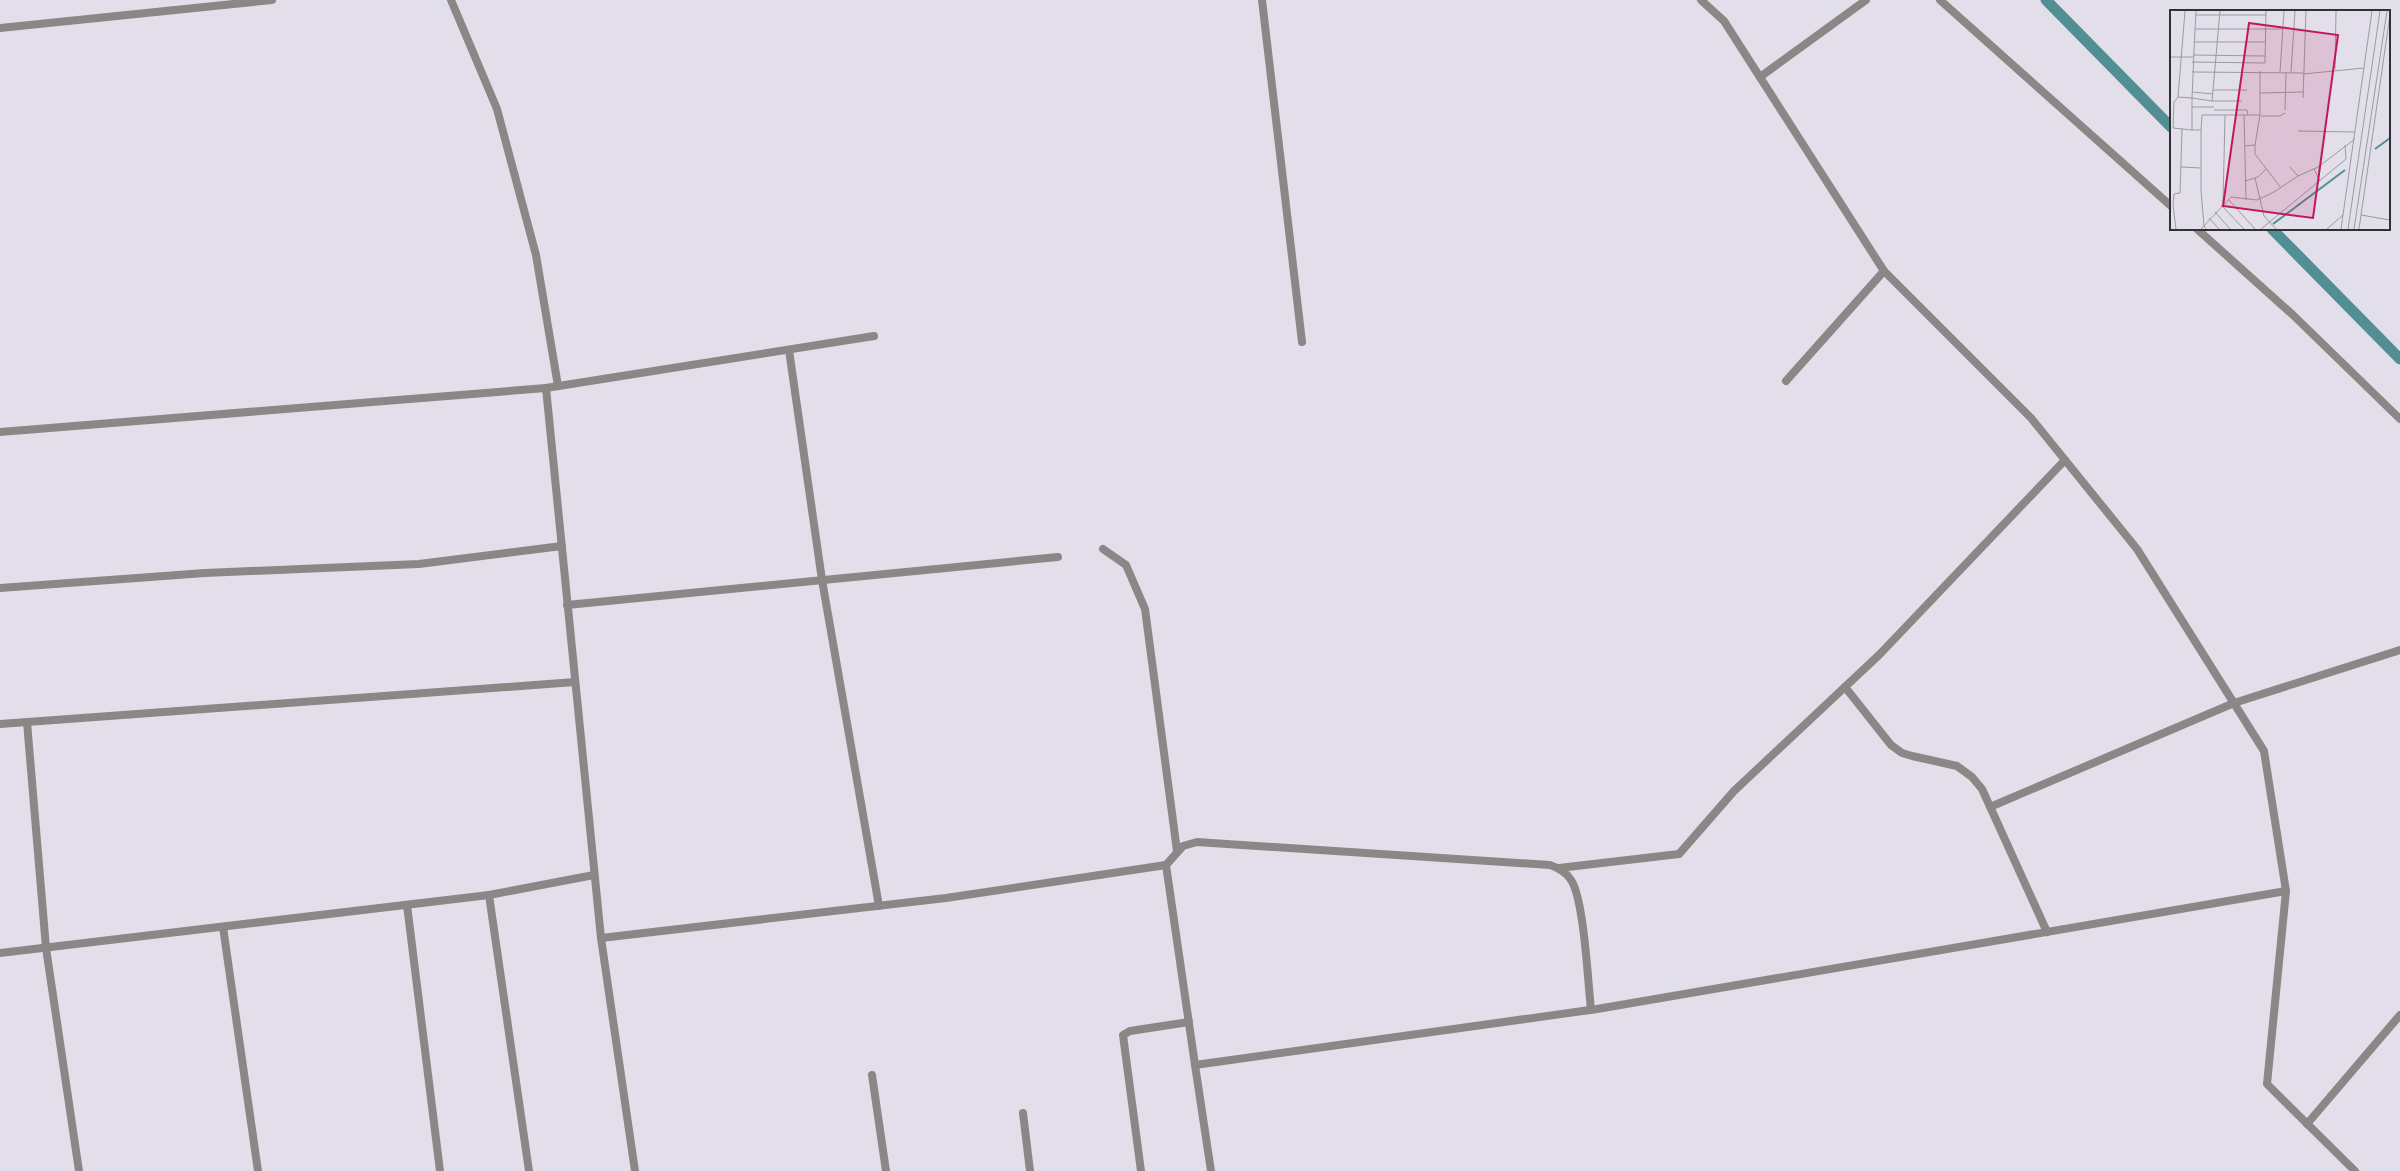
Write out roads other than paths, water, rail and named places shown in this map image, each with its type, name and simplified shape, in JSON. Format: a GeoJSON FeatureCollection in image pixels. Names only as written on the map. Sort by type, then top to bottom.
{"type":"FeatureCollection","features":[{"type":"Feature","properties":{"kind":"street"},"geometry":{"type":"LineString","coordinates":[[0,28],[272,0]]}},
{"type":"Feature","properties":{"kind":"street"},"geometry":{"type":"LineString","coordinates":[[451,0],[497,110],[536,256],[558,386]]}},
{"type":"Feature","properties":{"kind":"street"},"geometry":{"type":"LineString","coordinates":[[1262,0],[1302,342]]}},
{"type":"Feature","properties":{"kind":"street"},"geometry":{"type":"LineString","coordinates":[[1701,0],[1724,21],[1884,271],[2031,418],[2137,549],[2264,751],[2286,891],[2267,1084],[2355,1171]]}},
{"type":"Feature","properties":{"kind":"street"},"geometry":{"type":"LineString","coordinates":[[1760,77],[1866,0]]}},
{"type":"Feature","properties":{"kind":"street"},"geometry":{"type":"LineString","coordinates":[[1940,0],[2170,205]]}},
{"type":"Feature","properties":{"kind":"street"},"geometry":{"type":"LineString","coordinates":[[2198,230],[2293,315],[2400,418]]}},
{"type":"Feature","properties":{"kind":"street"},"geometry":{"type":"LineString","coordinates":[[1786,381],[1884,271]]}},
{"type":"Feature","properties":{"kind":"street"},"geometry":{"type":"LineString","coordinates":[[0,432],[546,388],[874,336]]}},
{"type":"Feature","properties":{"kind":"street"},"geometry":{"type":"LineString","coordinates":[[789,350],[822,580],[879,906]]}},
{"type":"Feature","properties":{"kind":"street"},"geometry":{"type":"LineString","coordinates":[[546,388],[601,938],[635,1171]]}},
{"type":"Feature","properties":{"kind":"street"},"geometry":{"type":"LineString","coordinates":[[601,938],[946,898],[1166,865],[1177,851],[1190,843],[1197,842],[1550,865],[1559,868],[1679,854],[1734,790],[1879,655],[2065,460]]}},
{"type":"Feature","properties":{"kind":"street"},"geometry":{"type":"LineString","coordinates":[[0,588],[205,573],[419,564],[562,546]]}},
{"type":"Feature","properties":{"kind":"street"},"geometry":{"type":"LineString","coordinates":[[1103,549],[1126,566],[1145,609],[1177,851]]}},
{"type":"Feature","properties":{"kind":"street"},"geometry":{"type":"LineString","coordinates":[[567,605],[1058,557]]}},
{"type":"Feature","properties":{"kind":"street"},"geometry":{"type":"LineString","coordinates":[[1990,807],[2234,703],[2400,650]]}},
{"type":"Feature","properties":{"kind":"street"},"geometry":{"type":"LineString","coordinates":[[0,724],[575,682]]}},
{"type":"Feature","properties":{"kind":"street"},"geometry":{"type":"LineString","coordinates":[[1845,687],[1891,745],[1912,756],[1957,766],[1972,777],[1982,789],[2047,932]]}},
{"type":"Feature","properties":{"kind":"street"},"geometry":{"type":"LineString","coordinates":[[27,722],[46,948],[79,1171]]}},
{"type":"Feature","properties":{"kind":"street"},"geometry":{"type":"LineString","coordinates":[[1166,865],[1211,1171]]}},
{"type":"Feature","properties":{"kind":"street"},"geometry":{"type":"LineString","coordinates":[[1559,868],[1572,882],[1580,905],[1591,1010]]}},
{"type":"Feature","properties":{"kind":"street"},"geometry":{"type":"LineString","coordinates":[[0,953],[489,895],[594,875]]}},
{"type":"Feature","properties":{"kind":"street"},"geometry":{"type":"LineString","coordinates":[[1195,1066],[1591,1010],[2286,891]]}},
{"type":"Feature","properties":{"kind":"street"},"geometry":{"type":"LineString","coordinates":[[489,895],[529,1171]]}},
{"type":"Feature","properties":{"kind":"street"},"geometry":{"type":"LineString","coordinates":[[407,905],[440,1171]]}},
{"type":"Feature","properties":{"kind":"street"},"geometry":{"type":"LineString","coordinates":[[224,927],[258,1171]]}},
{"type":"Feature","properties":{"kind":"street"},"geometry":{"type":"LineString","coordinates":[[2307,1124],[2400,1015]]}},
{"type":"Feature","properties":{"kind":"street"},"geometry":{"type":"LineString","coordinates":[[1141,1171],[1123,1035],[1130,1031],[1189,1022]]}},
{"type":"Feature","properties":{"kind":"street"},"geometry":{"type":"LineString","coordinates":[[872,1075],[886,1171]]}},
{"type":"Feature","properties":{"kind":"street"},"geometry":{"type":"LineString","coordinates":[[1022,1113],[1030,1171]]}},
{"type":"Feature","properties":{"kind":"waterway"},"geometry":{"type":"LineString","coordinates":[[2046,0],[2170,126]]}},
{"type":"Feature","properties":{"kind":"waterway"},"geometry":{"type":"LineString","coordinates":[[2273,230],[2400,359]]}}]}
